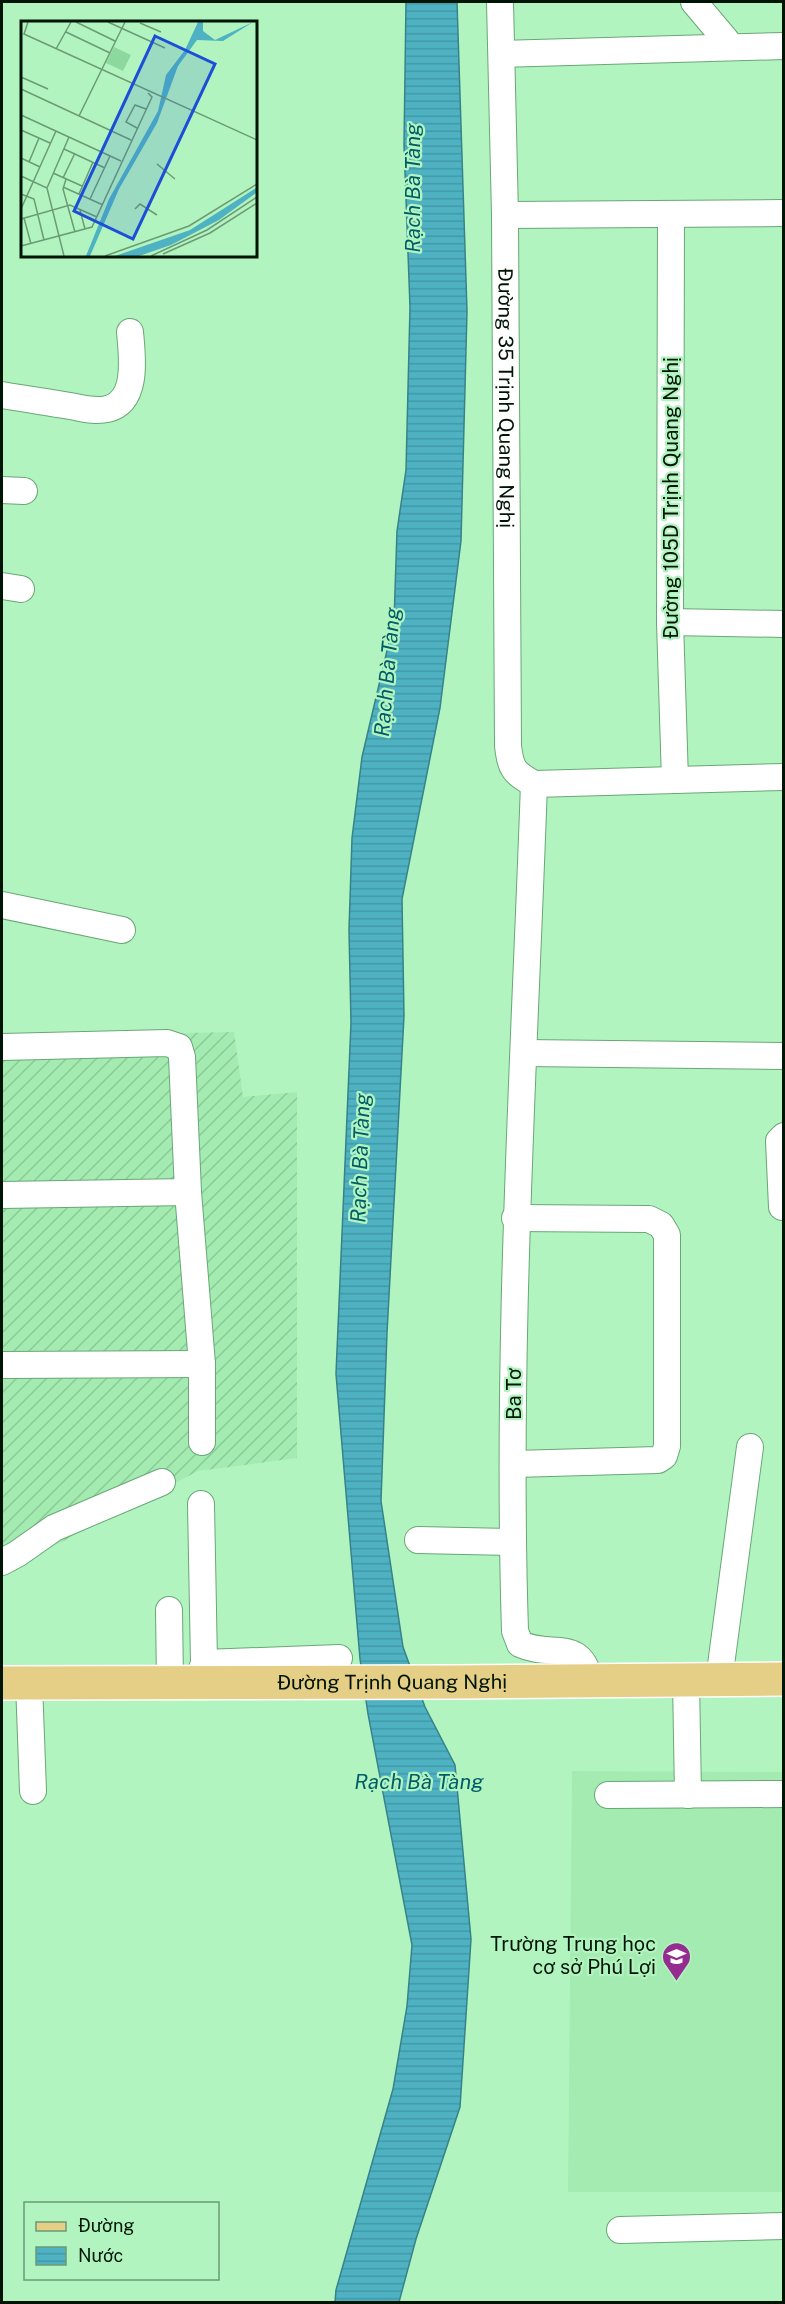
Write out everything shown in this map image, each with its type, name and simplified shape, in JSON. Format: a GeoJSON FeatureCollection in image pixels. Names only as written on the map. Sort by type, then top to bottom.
{"type":"FeatureCollection","features":[{"type":"Feature","properties":{"kind":"main road","name":"Đường Trịnh Quang Nghị"},"geometry":{"type":"LineString","coordinates":[[16,1683],[334,1670],[457,1682],[783,1678]]}},
{"type":"Feature","properties":{"kind":"street","name":"Đường 35 Trịnh Quang Nghị"},"geometry":{"type":"LineString","coordinates":[[500,2],[505,215],[507,746],[516,774],[534,784]]}},
{"type":"Feature","properties":{"kind":"street"},"geometry":{"type":"LineString","coordinates":[[694,2],[731,46]]}},
{"type":"Feature","properties":{"kind":"street"},"geometry":{"type":"LineString","coordinates":[[502,54],[783,46]]}},
{"type":"Feature","properties":{"kind":"street"},"geometry":{"type":"LineString","coordinates":[[505,215],[783,213]]}},
{"type":"Feature","properties":{"kind":"street","name":"Đường 105D Trịnh Quang Nghị"},"geometry":{"type":"LineString","coordinates":[[671,215],[670,622],[675,780]]}},
{"type":"Feature","properties":{"kind":"street"},"geometry":{"type":"LineString","coordinates":[[2,395],[95,410],[114,407],[126,393],[131,380],[133,358],[130,332]]}},
{"type":"Feature","properties":{"kind":"street"},"geometry":{"type":"LineString","coordinates":[[670,622],[783,624]]}},
{"type":"Feature","properties":{"kind":"street"},"geometry":{"type":"LineString","coordinates":[[534,784],[783,777]]}},
{"type":"Feature","properties":{"kind":"street","name":"Ba Tơ"},"geometry":{"type":"LineString","coordinates":[[534,784],[515,1218],[512,1542],[517,1638],[520,1644],[528,1648],[575,1654],[583,1659],[587,1666],[590,1682]]}},
{"type":"Feature","properties":{"kind":"street"},"geometry":{"type":"LineString","coordinates":[[2,906],[122,930]]}},
{"type":"Feature","properties":{"kind":"street"},"geometry":{"type":"LineString","coordinates":[[2,1047],[167,1043],[179,1047],[182,1057],[188,1192],[202,1364],[202,1442]]}},
{"type":"Feature","properties":{"kind":"street"},"geometry":{"type":"LineString","coordinates":[[524,1053],[783,1056]]}},
{"type":"Feature","properties":{"kind":"street"},"geometry":{"type":"LineString","coordinates":[[782,1207],[779,1141],[783,1136]]}},
{"type":"Feature","properties":{"kind":"street"},"geometry":{"type":"LineString","coordinates":[[2,1195],[188,1192]]}},
{"type":"Feature","properties":{"kind":"street"},"geometry":{"type":"LineString","coordinates":[[514,1464],[658,1460],[664,1456],[667,1446],[667,1235],[661,1226],[649,1219],[515,1218]]}},
{"type":"Feature","properties":{"kind":"street"},"geometry":{"type":"LineString","coordinates":[[2,1365],[202,1364]]}},
{"type":"Feature","properties":{"kind":"street"},"geometry":{"type":"LineString","coordinates":[[719,1680],[750,1447]]}},
{"type":"Feature","properties":{"kind":"street"},"geometry":{"type":"LineString","coordinates":[[2,1562],[54,1528],[162,1482]]}},
{"type":"Feature","properties":{"kind":"street"},"geometry":{"type":"LineString","coordinates":[[190,1676],[201,1504]]}},
{"type":"Feature","properties":{"kind":"street"},"geometry":{"type":"LineString","coordinates":[[418,1540],[512,1542]]}},
{"type":"Feature","properties":{"kind":"street"},"geometry":{"type":"LineString","coordinates":[[169,1610],[190,1676]]}},
{"type":"Feature","properties":{"kind":"street"},"geometry":{"type":"LineString","coordinates":[[686,1680],[687,1795]]}},
{"type":"Feature","properties":{"kind":"street"},"geometry":{"type":"LineString","coordinates":[[16,1683],[33,1791]]}},
{"type":"Feature","properties":{"kind":"street"},"geometry":{"type":"LineString","coordinates":[[608,1795],[783,1794]]}},
{"type":"Feature","properties":{"kind":"street"},"geometry":{"type":"LineString","coordinates":[[620,2229],[783,2226]]}},
{"type":"Feature","properties":{"kind":"shaded area"},"geometry":{"type":"Polygon","coordinates":[[[234,1032],[243,1097],[297,1092],[297,1458],[198,1471],[2,1573],[2,1037],[234,1032]]]}},
{"type":"Feature","properties":{"kind":"shaded area","name":"Trường Trung học cơ sở Phú Lợi"},"geometry":{"type":"Polygon","coordinates":[[[572,1771],[783,1772],[783,2192],[568,2192],[572,1771]]]}},
{"type":"Feature","properties":{"kind":"water","name":"Rạch Bà Tàng"},"geometry":{"type":"Polygon","coordinates":[[[406,2],[457,2],[467,311],[461,541],[440,708],[402,899],[404,1016],[387,1333],[381,1501],[403,1647],[425,1707],[455,1765],[471,1939],[460,2107],[416,2239],[399,2302],[335,2302],[336,2290],[393,2089],[407,2006],[412,1945],[368,1714],[360,1659],[336,1374],[351,1023],[349,930],[352,838],[362,757],[394,621],[397,531],[406,470],[410,307],[404,145],[406,2]]]}},
{"type":"Feature","properties":{"kind":"place","name":"Trường Trung học cơ sở Phú Lợi"},"geometry":{"type":"Point","coordinates":[677,1982]}}]}
